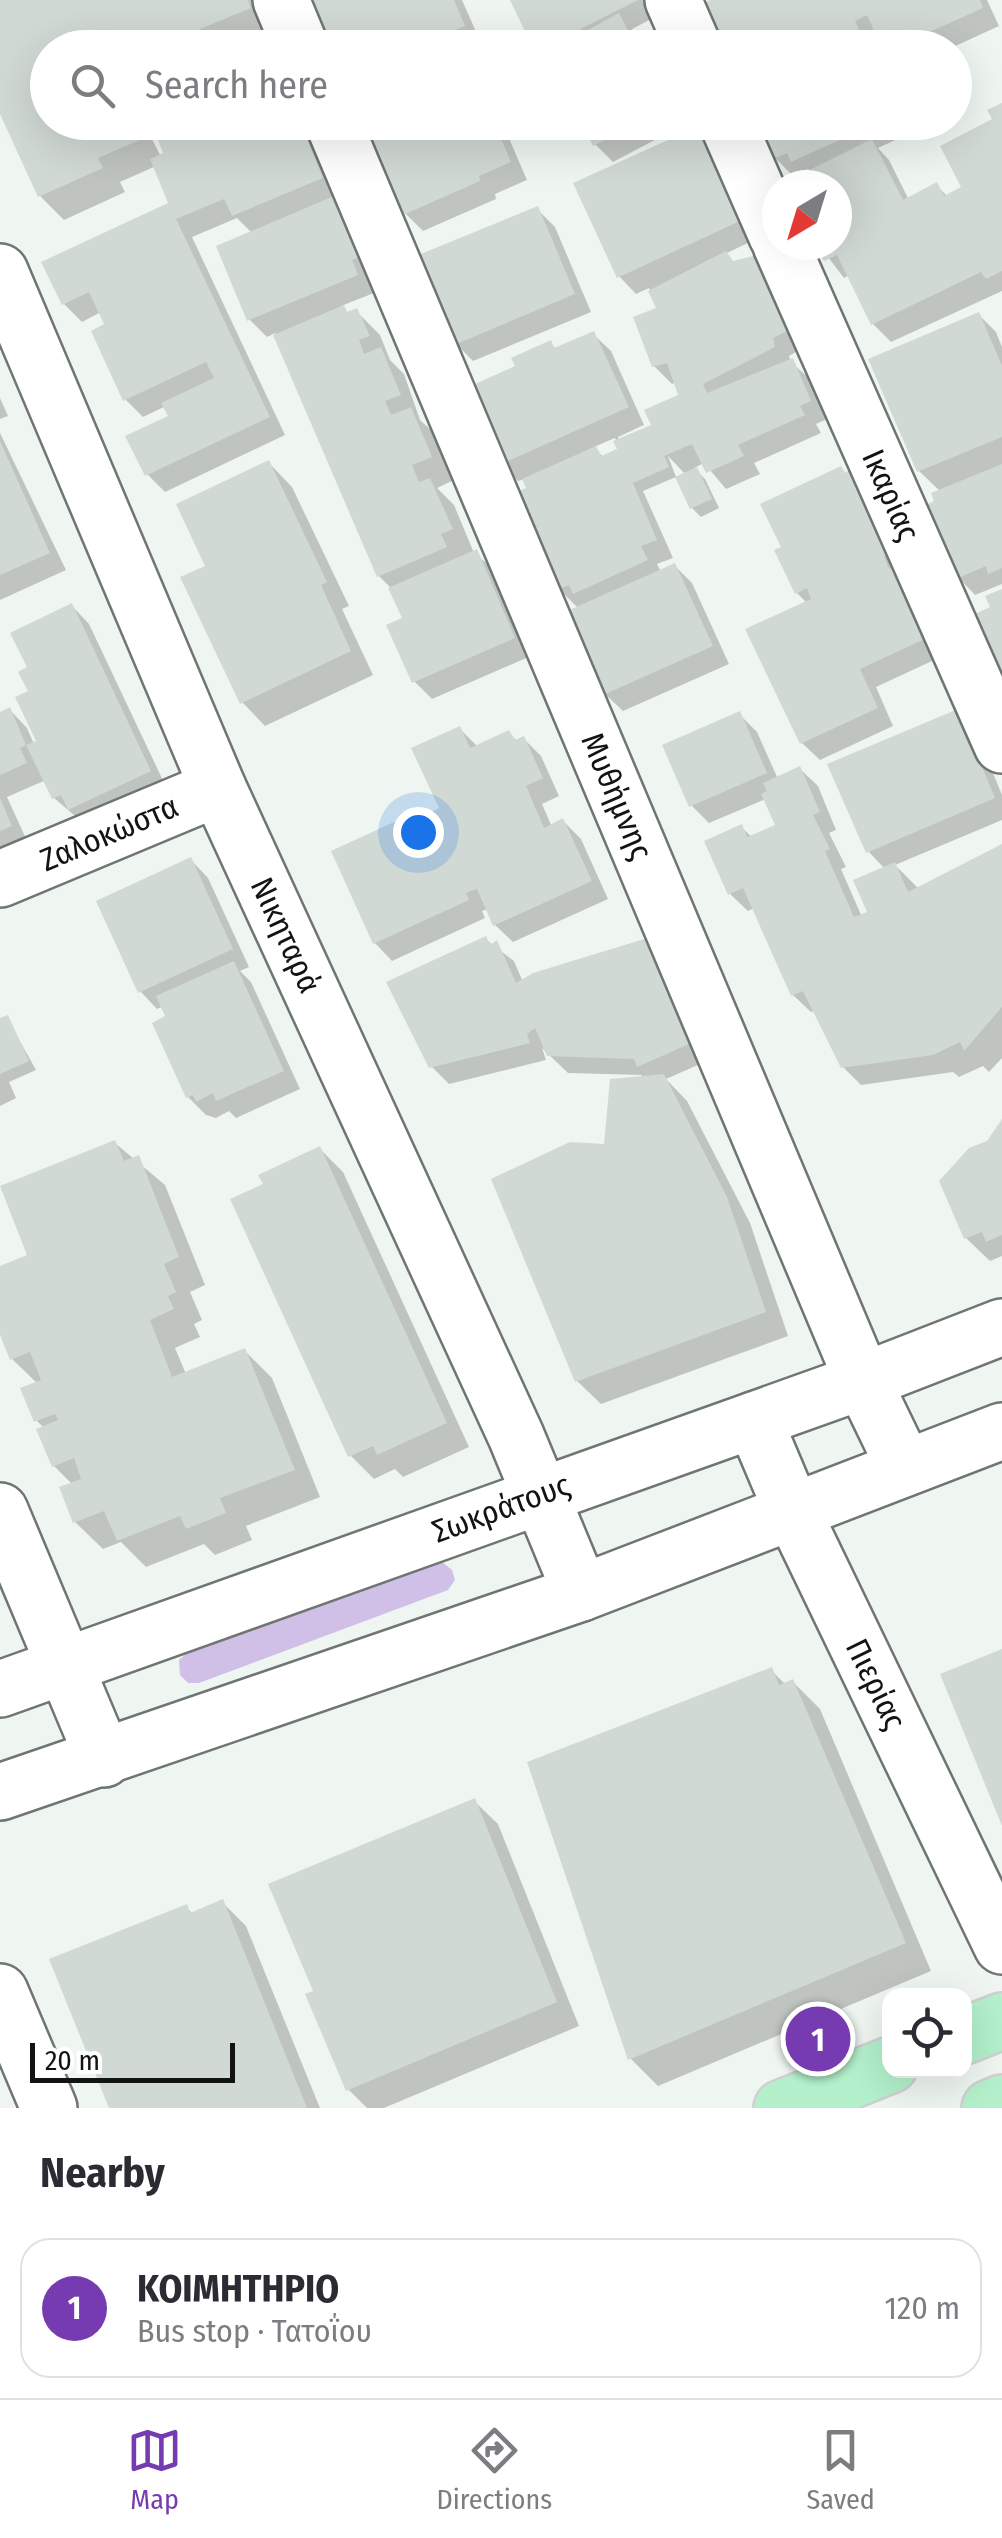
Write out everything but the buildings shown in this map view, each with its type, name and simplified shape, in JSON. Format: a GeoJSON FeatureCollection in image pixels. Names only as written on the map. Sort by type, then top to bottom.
{"type":"FeatureCollection","features":[{"type":"Feature","properties":{"kind":"main road"},"geometry":{"type":"LineString","coordinates":[[972,2033],[1002,2021]]}},
{"type":"Feature","properties":{"kind":"main road"},"geometry":{"type":"LineString","coordinates":[[782,2108],[882,2069]]}},
{"type":"Feature","properties":{"kind":"main road"},"geometry":{"type":"LineString","coordinates":[[990,2108],[1002,2103]]}},
{"type":"Feature","properties":{"kind":"street"},"geometry":{"type":"LineString","coordinates":[[281,0],[294,30]]}},
{"type":"Feature","properties":{"kind":"street"},"geometry":{"type":"LineString","coordinates":[[673,0],[686,30]]}},
{"type":"Feature","properties":{"kind":"street","name":"Μυθήμνης"},"geometry":{"type":"LineString","coordinates":[[340,140],[863,1381],[904,1468]]}},
{"type":"Feature","properties":{"kind":"street"},"geometry":{"type":"LineString","coordinates":[[735,140],[762,202]]}},
{"type":"Feature","properties":{"kind":"street","name":"Ικαρίας"},"geometry":{"type":"LineString","coordinates":[[788,260],[1002,745]]}},
{"type":"Feature","properties":{"kind":"street","name":"Νικηταρά"},"geometry":{"type":"LineString","coordinates":[[0,272],[218,788],[540,1493],[581,1593]]}},
{"type":"Feature","properties":{"kind":"street","name":"Ζαλοκώστα"},"geometry":{"type":"LineString","coordinates":[[0,879],[218,788]]}},
{"type":"Feature","properties":{"kind":"street","name":"Σωκράτους"},"geometry":{"type":"LineString","coordinates":[[0,1689],[540,1493],[863,1381],[1002,1327]]}},
{"type":"Feature","properties":{"kind":"street","name":"Πιερίας"},"geometry":{"type":"LineString","coordinates":[[754,1420],[792,1510],[1002,1946]]}},
{"type":"Feature","properties":{"kind":"street"},"geometry":{"type":"LineString","coordinates":[[0,1792],[581,1593],[1002,1431]]}},
{"type":"Feature","properties":{"kind":"street"},"geometry":{"type":"LineString","coordinates":[[0,1510],[104,1759]]}},
{"type":"Feature","properties":{"kind":"street"},"geometry":{"type":"LineString","coordinates":[[0,1992],[49,2108]]}},
{"type":"Feature","properties":{"kind":"shaded area"},"geometry":{"type":"Polygon","coordinates":[[[441,1561],[452,1570],[455,1580],[448,1590],[199,1683],[188,1683],[180,1675],[179,1660],[187,1653],[441,1561]]]}},
{"type":"Feature","properties":{"kind":"place","name":"ΚΟΙΜΗΤΗΡΙΟ"},"geometry":{"type":"Point","coordinates":[818,2039]}}]}
